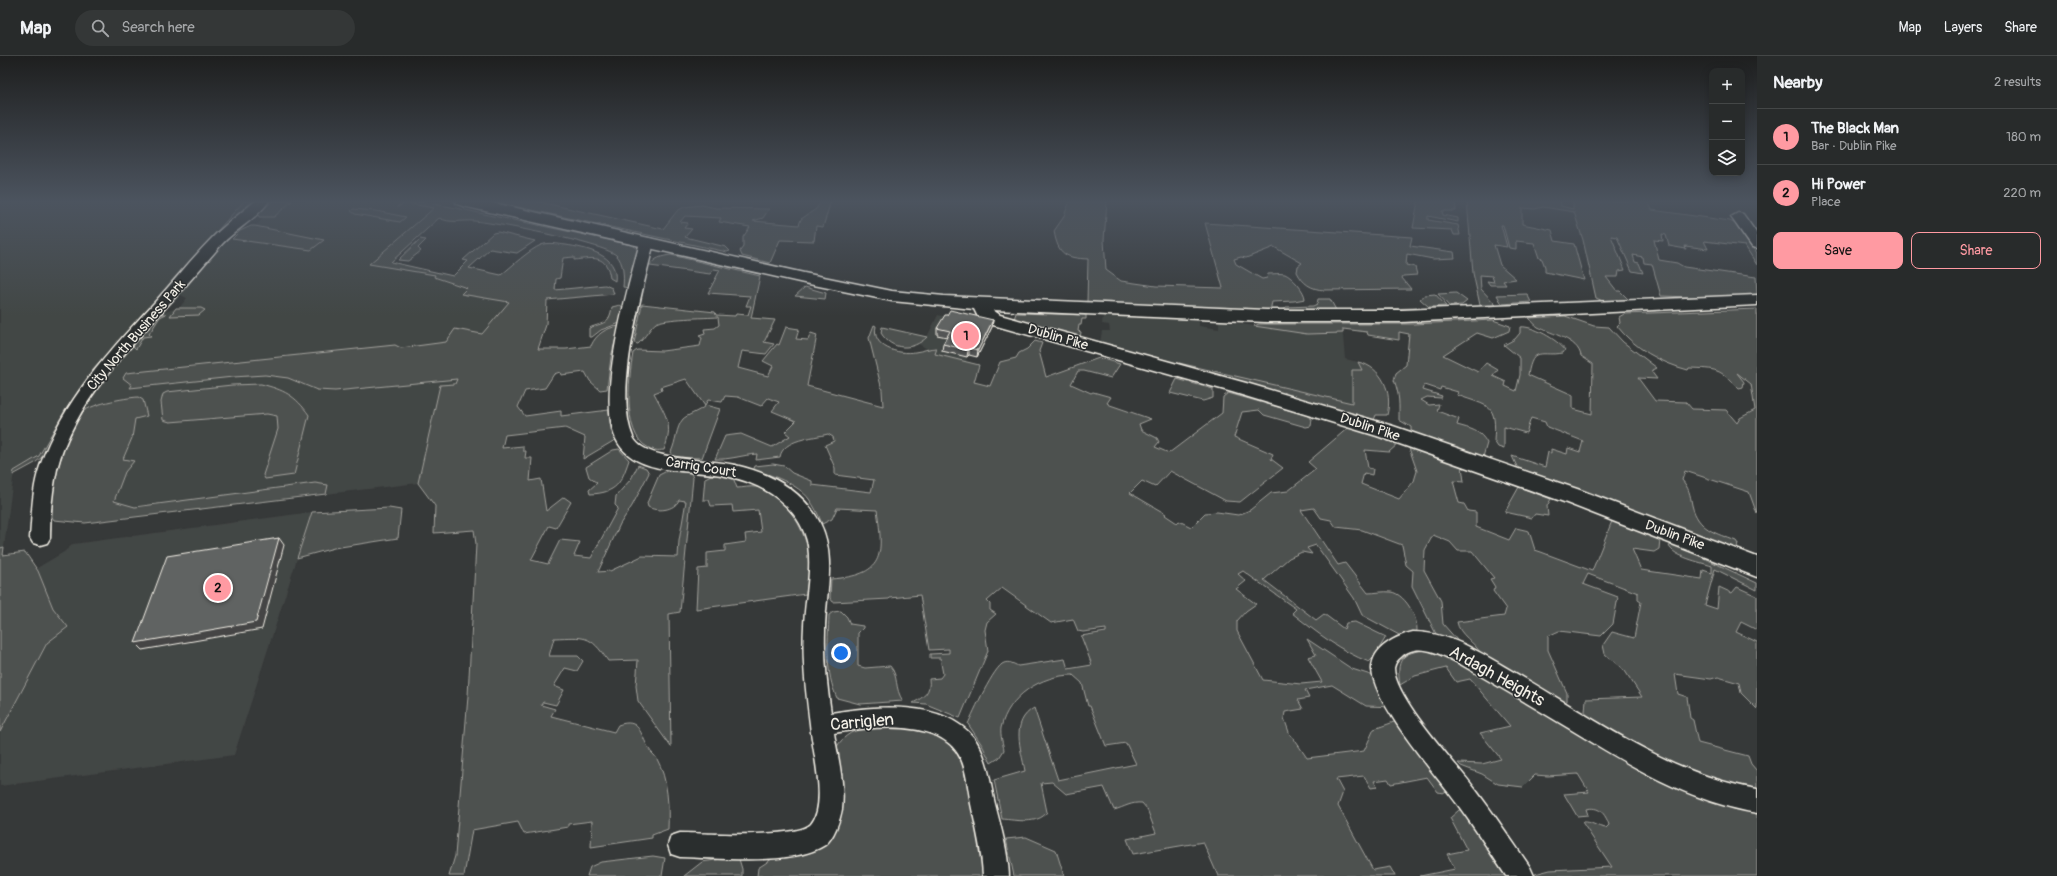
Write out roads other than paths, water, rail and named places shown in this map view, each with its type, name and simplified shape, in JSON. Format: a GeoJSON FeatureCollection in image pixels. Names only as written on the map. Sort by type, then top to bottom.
{"type":"FeatureCollection","features":[{"type":"Feature","properties":{"kind":"street","name":"City North Business Park"},"geometry":{"type":"LineString","coordinates":[[40,538],[39,512],[48,468],[65,425],[102,370],[219,239]]}},
{"type":"Feature","properties":{"kind":"street","name":"Dublin Pike"},"geometry":{"type":"LineString","coordinates":[[635,239],[768,270],[892,296],[981,304],[1266,316],[1402,316],[1660,303],[1757,300]]}},
{"type":"Feature","properties":{"kind":"street","name":"Carrig Court"},"geometry":{"type":"LineString","coordinates":[[647,242],[620,371],[619,408],[626,440],[631,447],[640,453],[660,461],[720,468],[752,477],[772,485],[788,495],[801,508],[812,526],[818,546],[819,568],[814,648],[821,726]]}},
{"type":"Feature","properties":{"kind":"street","name":"Dublin Pike"},"geometry":{"type":"LineString","coordinates":[[981,304],[986,315],[993,319],[1280,399],[1387,432],[1580,500],[1757,567]]}},
{"type":"Feature","properties":{"kind":"street","name":"Ardagh Heights"},"geometry":{"type":"LineString","coordinates":[[1521,876],[1404,712],[1386,684],[1382,669],[1386,658],[1402,644],[1424,641],[1452,649],[1470,658],[1620,747],[1674,775],[1711,790],[1757,801]]}},
{"type":"Feature","properties":{"kind":"street","name":"Carriglen"},"geometry":{"type":"LineString","coordinates":[[680,845],[772,846],[802,842],[816,836],[825,824],[830,805],[830,784],[821,726],[846,721],[901,718],[941,725],[955,733],[966,746],[973,760],[988,828],[996,876]]}},
{"type":"Feature","properties":{"kind":"place","name":"The Black Man"},"geometry":{"type":"Point","coordinates":[966,336]}},
{"type":"Feature","properties":{"kind":"place","name":"Hi Power"},"geometry":{"type":"Point","coordinates":[218,588]}}]}
